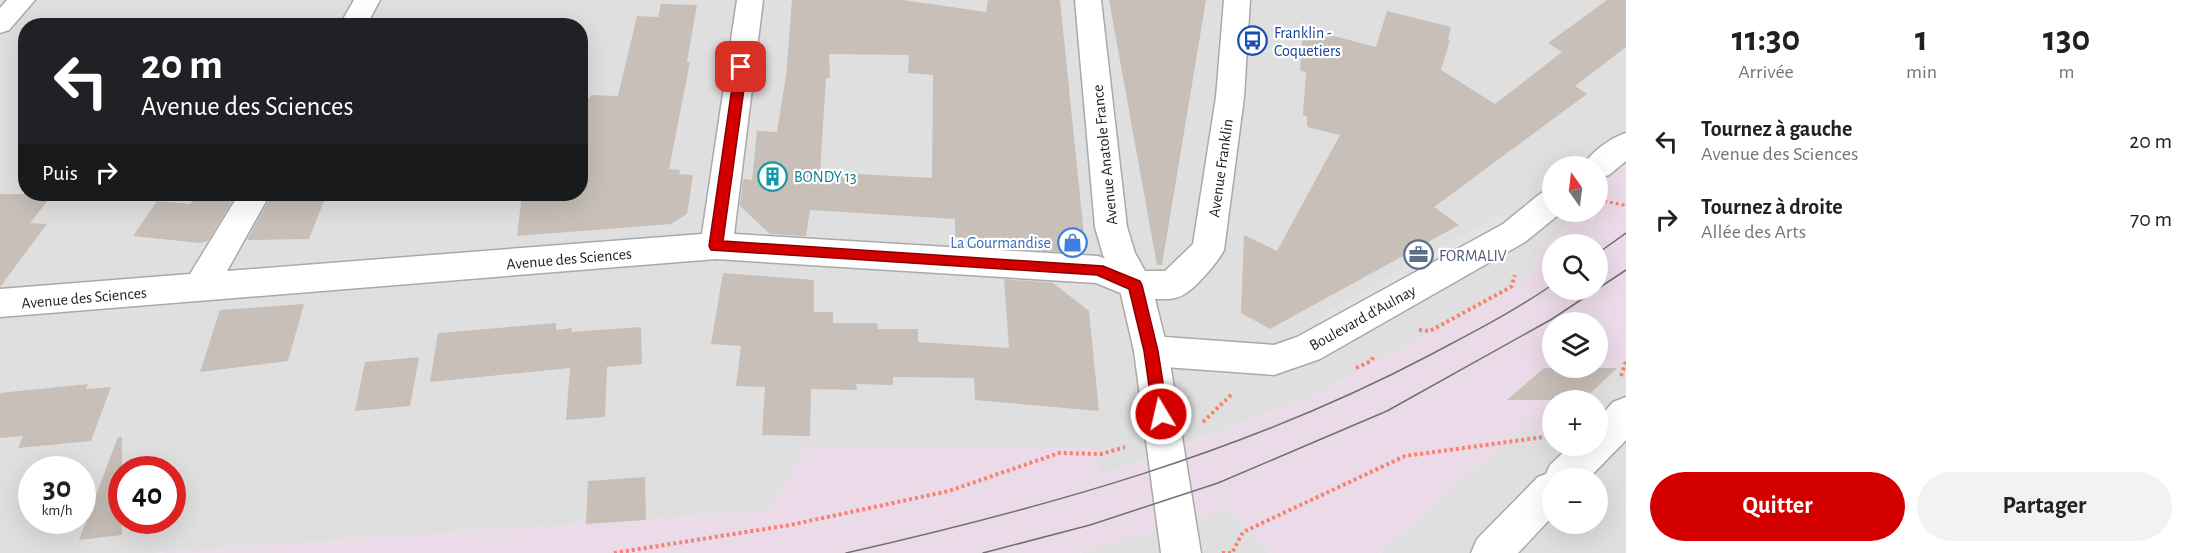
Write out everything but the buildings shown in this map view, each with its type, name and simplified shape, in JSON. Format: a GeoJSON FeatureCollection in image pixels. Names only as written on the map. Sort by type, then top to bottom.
{"type":"FeatureCollection","features":[{"type":"Feature","properties":{"kind":"street"},"geometry":{"type":"LineString","coordinates":[[0,24],[22,0]]}},
{"type":"Feature","properties":{"kind":"street"},"geometry":{"type":"LineString","coordinates":[[357,18],[367,0]]}},
{"type":"Feature","properties":{"kind":"street"},"geometry":{"type":"LineString","coordinates":[[716,246],[750,0]]}},
{"type":"Feature","properties":{"kind":"street","name":"Avenue Anatole France"},"geometry":{"type":"LineString","coordinates":[[1088,0],[1111,227],[1119,255],[1135,285],[1151,351],[1181,553]]}},
{"type":"Feature","properties":{"kind":"street","name":"Avenue Franklin"},"geometry":{"type":"LineString","coordinates":[[1135,285],[1173,285],[1208,250],[1230,97],[1237,0]]}},
{"type":"Feature","properties":{"kind":"street"},"geometry":{"type":"LineString","coordinates":[[1608,159],[1626,144]]}},
{"type":"Feature","properties":{"kind":"street"},"geometry":{"type":"LineString","coordinates":[[200,287],[251,201]]}},
{"type":"Feature","properties":{"kind":"street","name":"Boulevard d'Aulnay"},"geometry":{"type":"LineString","coordinates":[[1151,351],[1274,360],[1308,348],[1514,233],[1542,210]]}},
{"type":"Feature","properties":{"kind":"street","name":"Avenue des Sciences"},"geometry":{"type":"LineString","coordinates":[[0,303],[716,246],[1098,270],[1135,285]]}},
{"type":"Feature","properties":{"kind":"street"},"geometry":{"type":"LineString","coordinates":[[1608,433],[1626,414]]}},
{"type":"Feature","properties":{"kind":"street"},"geometry":{"type":"LineString","coordinates":[[1573,468],[1586,456]]}},
{"type":"Feature","properties":{"kind":"street"},"geometry":{"type":"LineString","coordinates":[[1491,553],[1542,500]]}},
{"type":"Feature","properties":{"kind":"path"},"geometry":{"type":"LineString","coordinates":[[1608,202],[1623,205],[1626,202]]}},
{"type":"Feature","properties":{"kind":"path"},"geometry":{"type":"LineString","coordinates":[[1232,553],[1243,532],[1405,456],[1542,438]]}},
{"type":"Feature","properties":{"kind":"path"},"geometry":{"type":"LineString","coordinates":[[614,553],[790,525],[949,491],[1059,453],[1101,454],[1136,443]]}},
{"type":"Feature","properties":{"kind":"shaded area"},"geometry":{"type":"Polygon","coordinates":[[[0,0],[1626,0],[1626,166],[1608,180],[1608,156],[1542,156],[1542,222],[1575,222],[1560,234],[1542,234],[1542,248],[1538,251],[1527,282],[1307,398],[1101,476],[1096,447],[767,511],[152,553],[0,553],[0,0]]]}},
{"type":"Feature","properties":{"kind":"shaded area"},"geometry":{"type":"Polygon","coordinates":[[[1626,166],[1626,357],[1608,373],[1608,312],[1542,312],[1542,378],[1603,378],[1590,390],[1542,390],[1542,434],[1523,427],[1380,553],[1269,553],[1230,508],[1080,553],[152,553],[767,511],[807,445],[1096,446],[1102,476],[1307,398],[1527,282],[1538,251],[1542,248],[1542,300],[1608,300],[1608,234],[1560,234],[1575,222],[1608,222],[1608,180],[1626,166]]]}},
{"type":"Feature","properties":{"kind":"shaded area"},"geometry":{"type":"Polygon","coordinates":[[[1501,213],[1512,221],[1326,327],[1317,317],[1501,213]]]}},
{"type":"Feature","properties":{"kind":"shaded area"},"geometry":{"type":"Polygon","coordinates":[[[1626,357],[1626,553],[1380,553],[1523,426],[1541,435],[1542,456],[1608,456],[1608,390],[1590,390],[1603,378],[1608,378],[1608,373],[1626,357]]]}},
{"type":"Feature","properties":{"kind":"shaded area"},"geometry":{"type":"Polygon","coordinates":[[[1230,508],[1269,553],[1080,553],[1097,547],[1230,508]]]}},
{"type":"Feature","properties":{"kind":"tram line"},"geometry":{"type":"LineString","coordinates":[[1608,246],[1626,233]]}},
{"type":"Feature","properties":{"kind":"tram line"},"geometry":{"type":"LineString","coordinates":[[983,553],[1090,525],[1218,483],[1387,411],[1552,319],[1626,270]]}},
{"type":"Feature","properties":{"kind":"tram line"},"geometry":{"type":"LineString","coordinates":[[846,553],[1071,496],[1218,448],[1360,389],[1430,355],[1542,291]]}},
{"type":"Feature","properties":{"kind":"place","name":"Franklin - Coquetiers"},"geometry":{"type":"Point","coordinates":[1253,41]}},
{"type":"Feature","properties":{"kind":"place","name":"BONDY 13"},"geometry":{"type":"Point","coordinates":[773,176]}},
{"type":"Feature","properties":{"kind":"place","name":"La Gourmandise"},"geometry":{"type":"Point","coordinates":[1072,242]}},
{"type":"Feature","properties":{"kind":"place","name":"FORMALIV"},"geometry":{"type":"Point","coordinates":[1418,255]}},
{"type":"Feature","properties":{"kind":"route"},"geometry":{"type":"LineString","coordinates":[[741,67],[716,246],[1098,270],[1135,285],[1151,351],[1161,414]]}}]}
